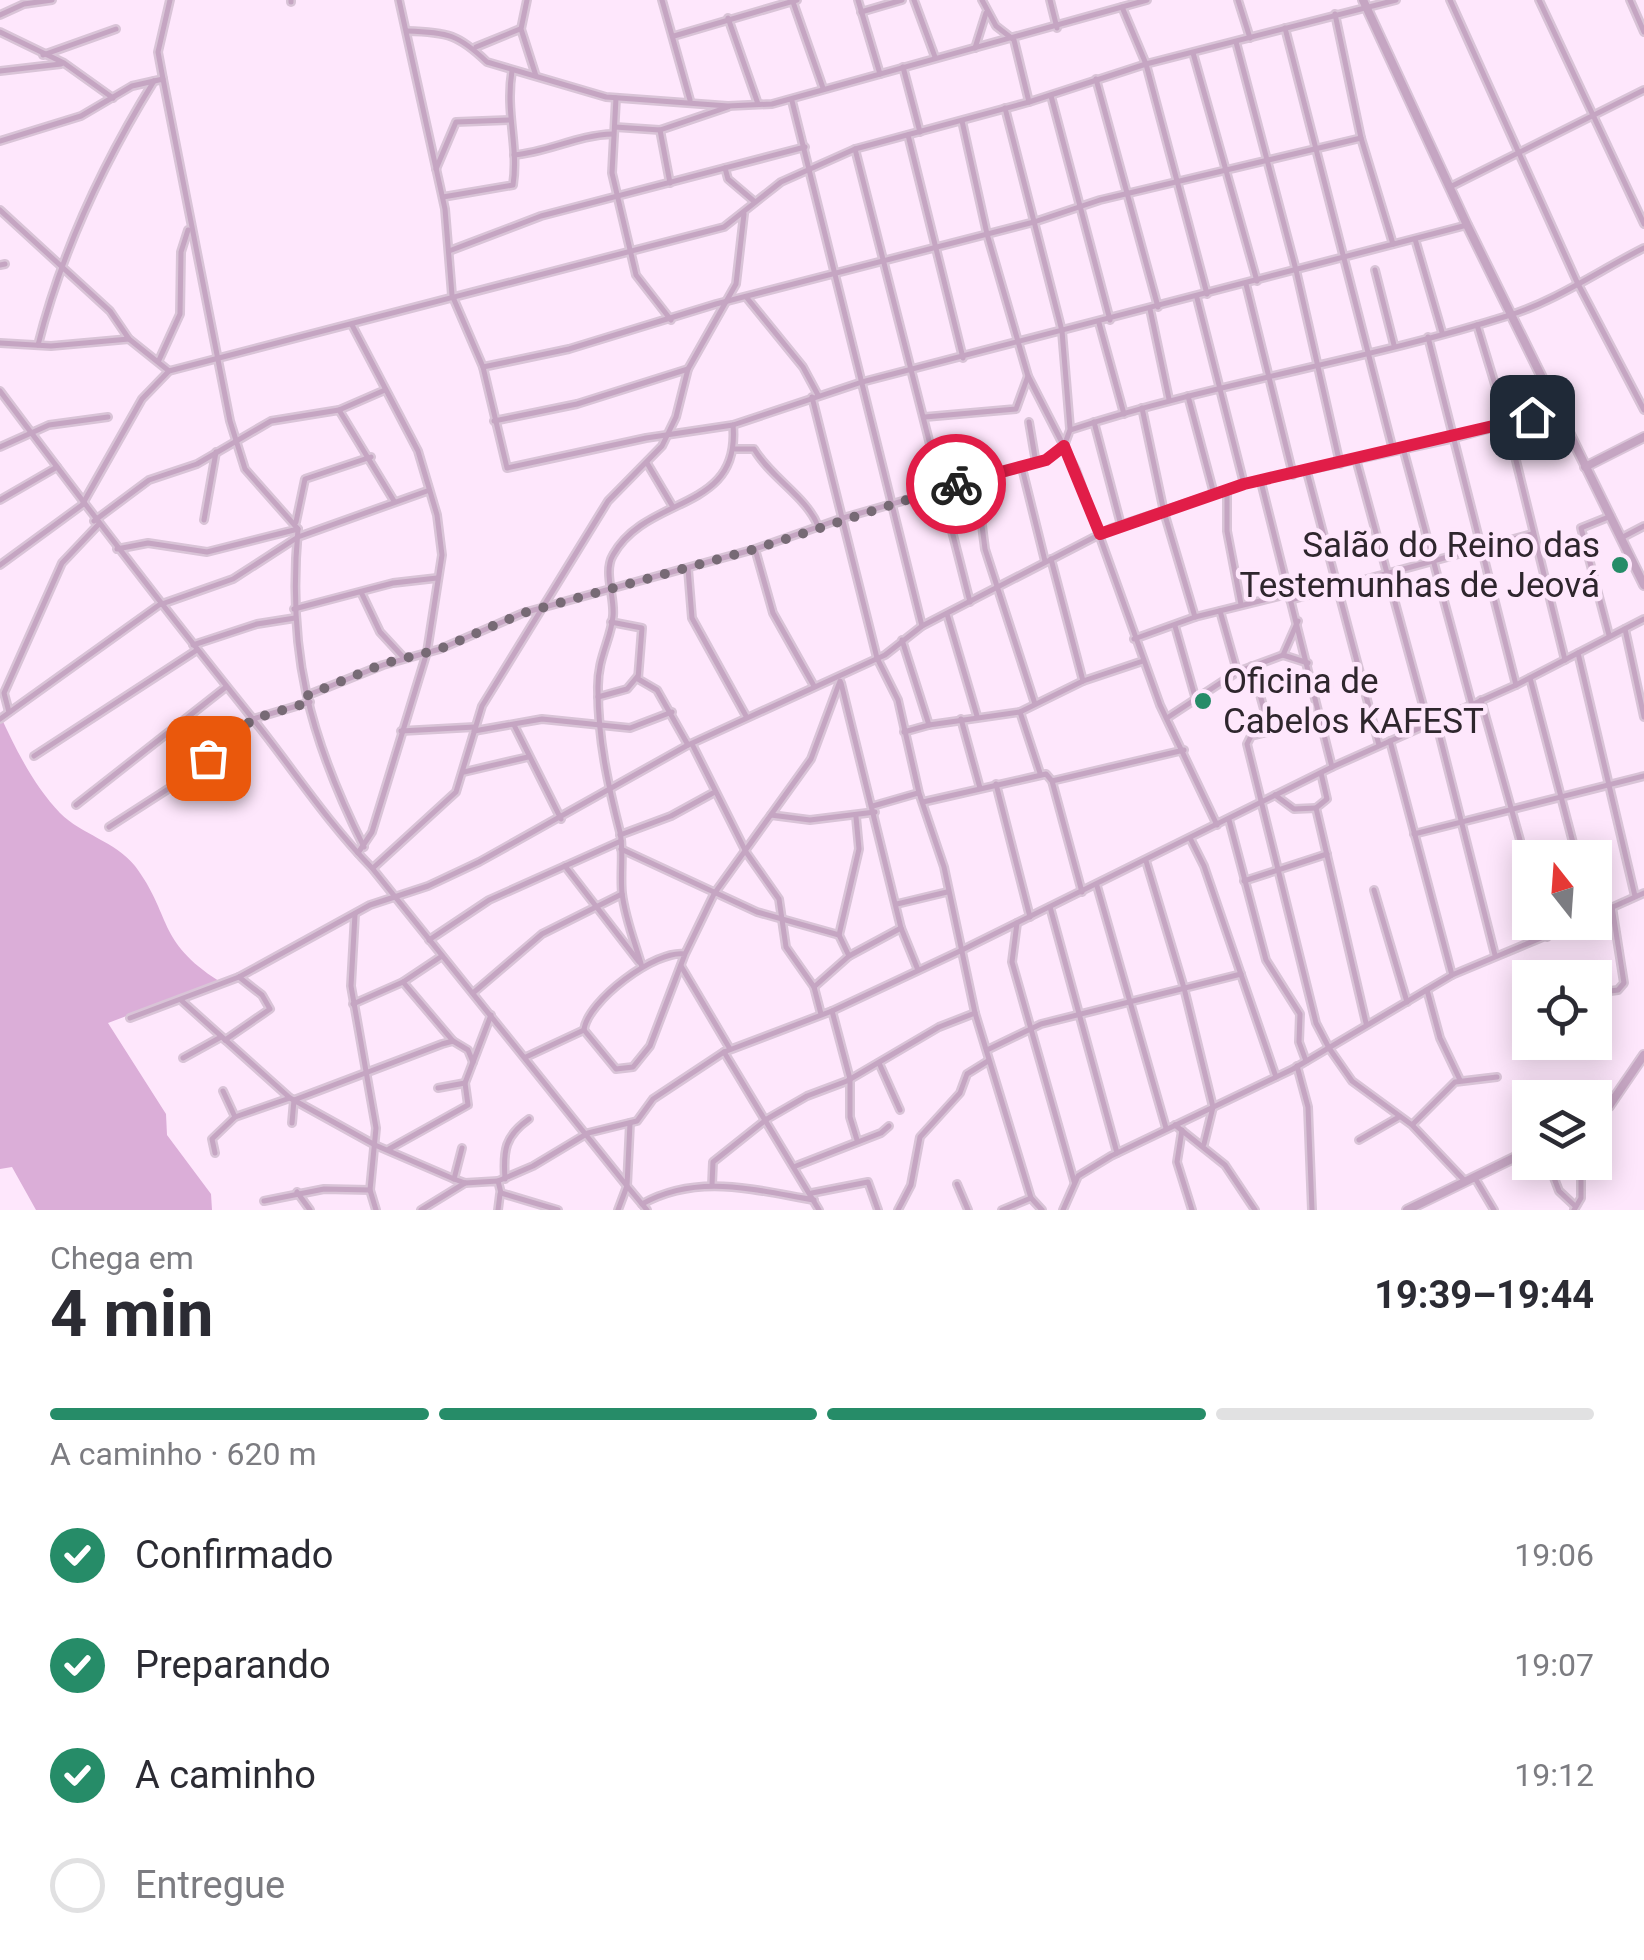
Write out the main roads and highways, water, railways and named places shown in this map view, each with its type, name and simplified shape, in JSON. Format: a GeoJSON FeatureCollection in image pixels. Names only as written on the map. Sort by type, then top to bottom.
{"type":"FeatureCollection","features":[{"type":"Feature","properties":{"kind":"place","name":"Salão do Reino das Testemunhas de Jeová"},"geometry":{"type":"Point","coordinates":[1620,565]}},
{"type":"Feature","properties":{"kind":"place","name":"Oficina de Cabelos KAFEST"},"geometry":{"type":"Point","coordinates":[1203,701]}}]}
